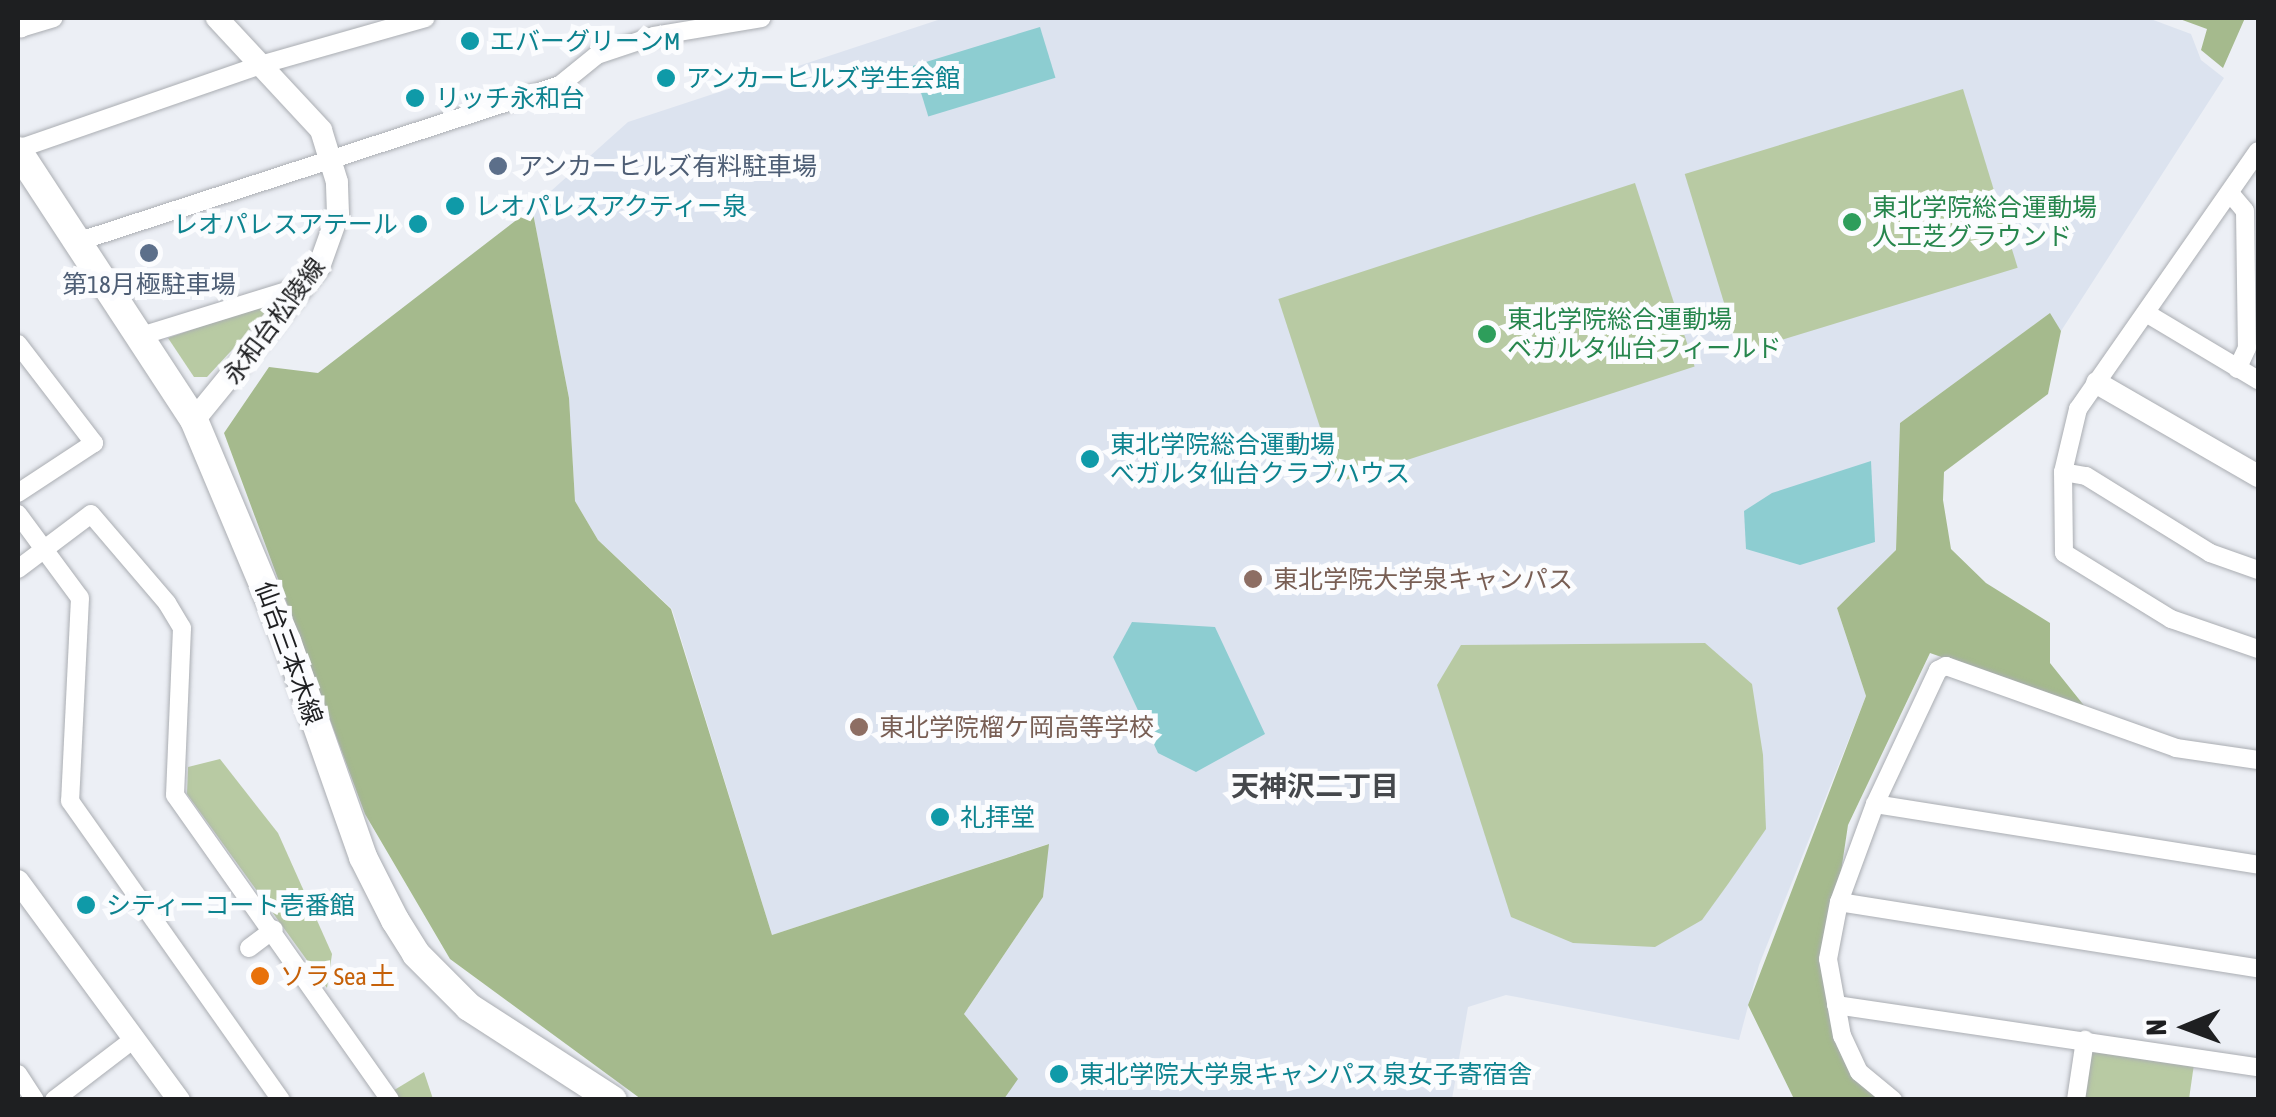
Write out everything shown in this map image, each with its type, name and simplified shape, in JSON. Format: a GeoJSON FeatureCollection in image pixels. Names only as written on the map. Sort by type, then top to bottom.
{"type":"FeatureCollection","features":[{"type":"Feature","properties":{"kind":"main road","name":"仙台三本木線"},"geometry":{"type":"LineString","coordinates":[[18,150],[144,335],[194,420],[287,640],[363,858],[416,954],[469,1007],[612,1100]]}},
{"type":"Feature","properties":{"kind":"street"},"geometry":{"type":"LineString","coordinates":[[18,21],[21,28],[54,18]]}},
{"type":"Feature","properties":{"kind":"street","name":"永和台松陵線"},"geometry":{"type":"LineString","coordinates":[[194,420],[306,285],[330,245],[338,214],[332,158],[321,130],[264,64],[216,18]]}},
{"type":"Feature","properties":{"kind":"street"},"geometry":{"type":"LineString","coordinates":[[18,150],[264,64],[426,18]]}},
{"type":"Feature","properties":{"kind":"street"},"geometry":{"type":"LineString","coordinates":[[80,241],[560,86],[597,55],[651,27],[762,18]]}},
{"type":"Feature","properties":{"kind":"street"},"geometry":{"type":"LineString","coordinates":[[2258,151],[2073,419],[2063,472],[2064,554],[2171,619],[2258,649]]}},
{"type":"Feature","properties":{"kind":"street"},"geometry":{"type":"LineString","coordinates":[[2230,193],[2245,211],[2247,348],[2237,369]]}},
{"type":"Feature","properties":{"kind":"street"},"geometry":{"type":"LineString","coordinates":[[144,335],[306,285]]}},
{"type":"Feature","properties":{"kind":"street"},"geometry":{"type":"LineString","coordinates":[[2146,313],[2258,380]]}},
{"type":"Feature","properties":{"kind":"street"},"geometry":{"type":"LineString","coordinates":[[18,344],[94,442],[18,493]]}},
{"type":"Feature","properties":{"kind":"street"},"geometry":{"type":"LineString","coordinates":[[2097,382],[2258,476]]}},
{"type":"Feature","properties":{"kind":"street"},"geometry":{"type":"LineString","coordinates":[[2063,472],[2086,476],[2210,553],[2258,570]]}},
{"type":"Feature","properties":{"kind":"street"},"geometry":{"type":"LineString","coordinates":[[18,514],[80,598],[70,800],[281,1100]]}},
{"type":"Feature","properties":{"kind":"street"},"geometry":{"type":"LineString","coordinates":[[18,569],[90,514],[167,603],[182,628],[175,795],[274,929],[390,1100]]}},
{"type":"Feature","properties":{"kind":"street"},"geometry":{"type":"LineString","coordinates":[[1893,1100],[1859,1072],[1836,1004],[1828,959],[1839,902],[1875,804],[1938,670],[1946,666],[2147,740],[2258,760]]}},
{"type":"Feature","properties":{"kind":"street"},"geometry":{"type":"LineString","coordinates":[[1875,804],[2258,865]]}},
{"type":"Feature","properties":{"kind":"street"},"geometry":{"type":"LineString","coordinates":[[18,881],[178,1100]]}},
{"type":"Feature","properties":{"kind":"street"},"geometry":{"type":"LineString","coordinates":[[1839,902],[2258,968]]}},
{"type":"Feature","properties":{"kind":"street"},"geometry":{"type":"LineString","coordinates":[[249,948],[274,929]]}},
{"type":"Feature","properties":{"kind":"street"},"geometry":{"type":"LineString","coordinates":[[1836,1004],[2258,1066]]}},
{"type":"Feature","properties":{"kind":"street"},"geometry":{"type":"LineString","coordinates":[[54,1100],[135,1038]]}},
{"type":"Feature","properties":{"kind":"street"},"geometry":{"type":"LineString","coordinates":[[2076,1100],[2085,1040]]}},
{"type":"Feature","properties":{"kind":"street"},"geometry":{"type":"LineString","coordinates":[[18,1074],[35,1100]]}},
{"type":"Feature","properties":{"kind":"shaded area","name":"東北学院大学泉キャンパス"},"geometry":{"type":"Polygon","coordinates":[[[944,18],[2148,18],[2191,34],[2201,60],[2224,78],[2061,331],[2049,314],[1900,423],[1896,550],[1837,608],[1866,696],[1759,965],[1739,1040],[1506,995],[1468,1007],[1452,1099],[1004,1099],[1017,1079],[964,1014],[1043,897],[1048,844],[772,935],[672,609],[598,540],[575,501],[569,398],[532,208],[628,122],[944,18]]]}},
{"type":"Feature","properties":{"kind":"green space"},"geometry":{"type":"Polygon","coordinates":[[[2177,18],[2245,18],[2223,68],[2201,50],[2207,29],[2177,18]]]}},
{"type":"Feature","properties":{"kind":"green space","name":"東北学院総合運動場 人工芝グラウンド"},"geometry":{"type":"Polygon","coordinates":[[[1963,89],[2018,268],[1739,353],[1685,174],[1963,89]]]}},
{"type":"Feature","properties":{"kind":"green space","name":"東北学院総合運動場 ベガルタ仙台フィールド"},"geometry":{"type":"Polygon","coordinates":[[[1635,183],[1695,367],[1338,482],[1278,299],[1635,183]]]}},
{"type":"Feature","properties":{"kind":"green space"},"geometry":{"type":"Polygon","coordinates":[[[532,208],[569,398],[575,501],[598,540],[671,609],[772,935],[1049,844],[1043,897],[964,1014],[1018,1079],[1004,1099],[641,1099],[450,959],[365,814],[224,433],[269,367],[318,373],[532,208]]]}},
{"type":"Feature","properties":{"kind":"green space"},"geometry":{"type":"Polygon","coordinates":[[[260,306],[267,312],[207,377],[194,377],[168,338],[260,306]]]}},
{"type":"Feature","properties":{"kind":"green space"},"geometry":{"type":"Polygon","coordinates":[[[2050,313],[2061,331],[2048,394],[1944,472],[1943,500],[1951,549],[1986,583],[2050,623],[2050,663],[2086,708],[1930,653],[1848,825],[1828,959],[1859,1072],[1893,1099],[1794,1099],[1748,1005],[1866,696],[1837,608],[1896,550],[1900,423],[2050,313]]]}},
{"type":"Feature","properties":{"kind":"green space"},"geometry":{"type":"Polygon","coordinates":[[[1705,643],[1752,684],[1763,755],[1766,829],[1728,884],[1702,920],[1655,947],[1573,943],[1511,917],[1437,685],[1461,645],[1705,643]]]}},
{"type":"Feature","properties":{"kind":"green space"},"geometry":{"type":"Polygon","coordinates":[[[220,759],[278,833],[332,954],[327,988],[187,794],[188,767],[220,759]]]}},
{"type":"Feature","properties":{"kind":"green space"},"geometry":{"type":"Polygon","coordinates":[[[2085,1040],[2195,1057],[2189,1099],[2076,1100],[2085,1040]]]}},
{"type":"Feature","properties":{"kind":"green space"},"geometry":{"type":"Polygon","coordinates":[[[424,1072],[433,1099],[396,1099],[391,1092],[424,1072]]]}},
{"type":"Feature","properties":{"kind":"water"},"geometry":{"type":"Polygon","coordinates":[[[1040,27],[1055,78],[928,117],[913,66],[1040,27]]]}},
{"type":"Feature","properties":{"kind":"water"},"geometry":{"type":"Polygon","coordinates":[[[1871,461],[1875,542],[1800,565],[1746,549],[1744,511],[1772,493],[1871,461]]]}},
{"type":"Feature","properties":{"kind":"water"},"geometry":{"type":"Polygon","coordinates":[[[1132,622],[1215,627],[1265,734],[1196,772],[1158,753],[1113,657],[1132,622]]]}},
{"type":"Feature","properties":{"kind":"place","name":"エバーグリーンM"},"geometry":{"type":"Point","coordinates":[470,41]}},
{"type":"Feature","properties":{"kind":"place","name":"アンカーヒルズ学生会館"},"geometry":{"type":"Point","coordinates":[666,78]}},
{"type":"Feature","properties":{"kind":"place","name":"リッチ永和台"},"geometry":{"type":"Point","coordinates":[415,98]}},
{"type":"Feature","properties":{"kind":"place","name":"アンカーヒルズ有料駐車場"},"geometry":{"type":"Point","coordinates":[498,166]}},
{"type":"Feature","properties":{"kind":"place","name":"レオパレスアクティー泉"},"geometry":{"type":"Point","coordinates":[455,206]}},
{"type":"Feature","properties":{"kind":"place","name":"東北学院総合運動場 人工芝グラウンド"},"geometry":{"type":"Point","coordinates":[1852,222]}},
{"type":"Feature","properties":{"kind":"place","name":"レオパレスアテール"},"geometry":{"type":"Point","coordinates":[418,224]}},
{"type":"Feature","properties":{"kind":"place","name":"第18月極駐車場"},"geometry":{"type":"Point","coordinates":[149,253]}},
{"type":"Feature","properties":{"kind":"place","name":"東北学院総合運動場 ベガルタ仙台フィールド"},"geometry":{"type":"Point","coordinates":[1487,334]}},
{"type":"Feature","properties":{"kind":"place","name":"東北学院総合運動場 べガルタ仙台クラブハウス"},"geometry":{"type":"Point","coordinates":[1090,459]}},
{"type":"Feature","properties":{"kind":"place","name":"東北学院大学泉キャンパス"},"geometry":{"type":"Point","coordinates":[1253,579]}},
{"type":"Feature","properties":{"kind":"place","name":"東北学院榴ケ岡高等学校"},"geometry":{"type":"Point","coordinates":[859,727]}},
{"type":"Feature","properties":{"kind":"place","name":"礼拝堂"},"geometry":{"type":"Point","coordinates":[940,817]}},
{"type":"Feature","properties":{"kind":"place","name":"シティーコート壱番館"},"geometry":{"type":"Point","coordinates":[86,905]}},
{"type":"Feature","properties":{"kind":"place","name":"ソラ Sea 土"},"geometry":{"type":"Point","coordinates":[260,976]}},
{"type":"Feature","properties":{"kind":"place","name":"東北学院大学泉キャンパス 泉女子寄宿舎"},"geometry":{"type":"Point","coordinates":[1059,1074]}},
{"type":"Feature","properties":{"kind":"district","name":"天神沢二丁目"},"geometry":{"type":"Point","coordinates":[1315,786]}}]}
